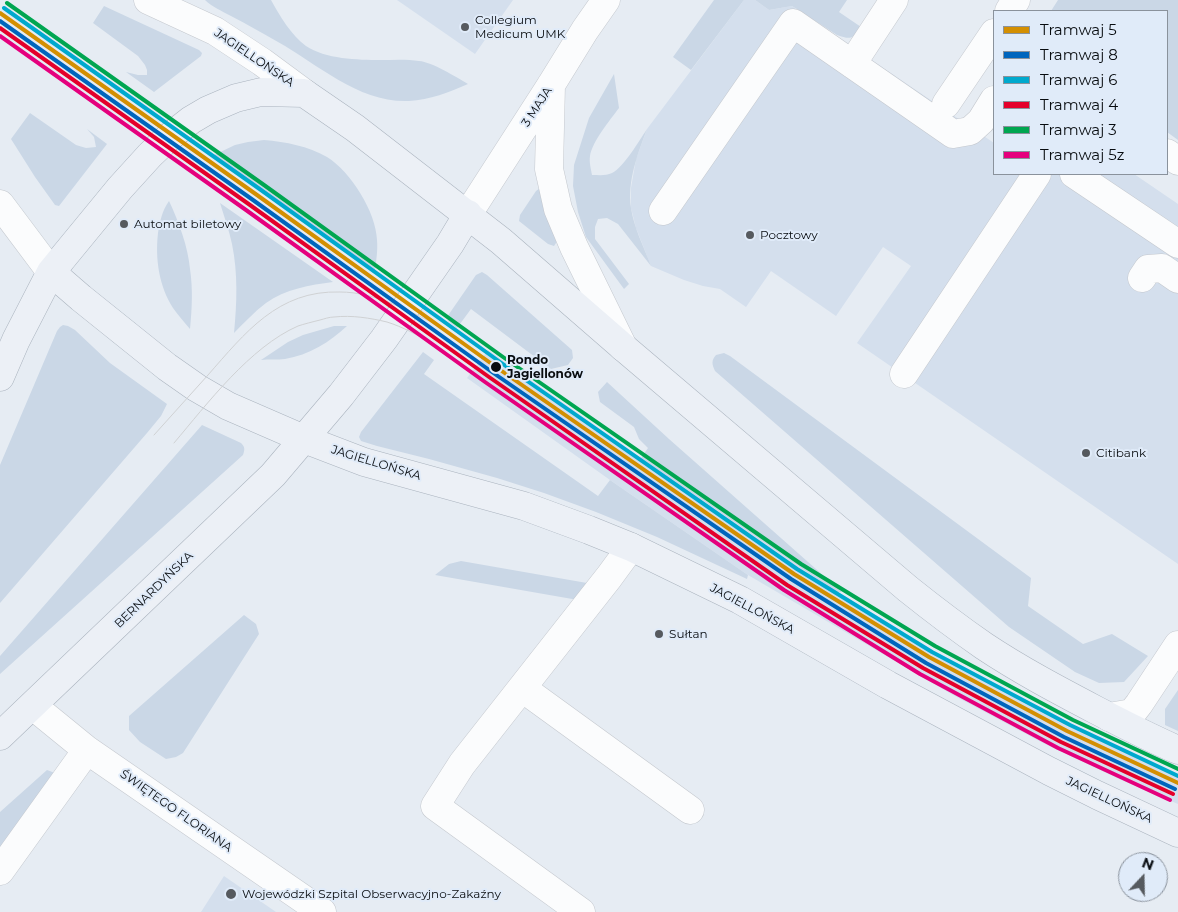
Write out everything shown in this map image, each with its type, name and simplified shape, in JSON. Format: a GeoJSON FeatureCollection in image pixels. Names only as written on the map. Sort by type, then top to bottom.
{"type":"FeatureCollection","features":[{"type":"Feature","properties":{"kind":"main road"},"geometry":{"type":"LineString","coordinates":[[0,377],[16,340],[51,272],[120,188],[150,155],[191,120],[208,110],[236,98],[261,92],[304,93],[348,123],[468,214],[908,589],[947,619],[986,647],[1036,678],[1109,717],[1178,750]]}},
{"type":"Feature","properties":{"kind":"main road"},"geometry":{"type":"LineString","coordinates":[[51,272],[184,380],[228,406],[304,440],[384,339],[450,244],[468,214]]}},
{"type":"Feature","properties":{"kind":"main road","name":"JAGIELLOŃSKA"},"geometry":{"type":"LineString","coordinates":[[304,440],[364,462],[524,506],[631,547],[740,600],[888,685],[1049,771],[1178,833]]}},
{"type":"Feature","properties":{"kind":"main road","name":"BERNARDYŃSKA"},"geometry":{"type":"LineString","coordinates":[[0,736],[273,475],[304,440]]}},
{"type":"Feature","properties":{"kind":"street","name":"3 MAJA"},"geometry":{"type":"LineString","coordinates":[[468,214],[606,0]]}},
{"type":"Feature","properties":{"kind":"street"},"geometry":{"type":"LineString","coordinates":[[852,64],[894,0]]}},
{"type":"Feature","properties":{"kind":"street","name":"JAGIELLOŃSKA"},"geometry":{"type":"LineString","coordinates":[[155,2],[215,31],[304,93]]}},
{"type":"Feature","properties":{"kind":"street"},"geometry":{"type":"LineString","coordinates":[[663,211],[793,22],[953,134],[970,131],[980,121],[993,102]]}},
{"type":"Feature","properties":{"kind":"street"},"geometry":{"type":"LineString","coordinates":[[946,104],[993,34]]}},
{"type":"Feature","properties":{"kind":"street"},"geometry":{"type":"LineString","coordinates":[[551,85],[549,170],[558,210],[623,347]]}},
{"type":"Feature","properties":{"kind":"street"},"geometry":{"type":"LineString","coordinates":[[904,374],[1036,175]]}},
{"type":"Feature","properties":{"kind":"street"},"geometry":{"type":"LineString","coordinates":[[1075,175],[1178,244]]}},
{"type":"Feature","properties":{"kind":"street"},"geometry":{"type":"LineString","coordinates":[[0,204],[51,272]]}},
{"type":"Feature","properties":{"kind":"street"},"geometry":{"type":"LineString","coordinates":[[1142,278],[1148,269],[1162,268],[1178,279]]}},
{"type":"Feature","properties":{"kind":"street"},"geometry":{"type":"LineString","coordinates":[[581,912],[435,806],[462,764],[610,577],[631,547]]}},
{"type":"Feature","properties":{"kind":"street"},"geometry":{"type":"LineString","coordinates":[[1109,717],[1132,713],[1178,645]]}},
{"type":"Feature","properties":{"kind":"street"},"geometry":{"type":"LineString","coordinates":[[522,688],[690,810]]}},
{"type":"Feature","properties":{"kind":"street","name":"ŚWIĘTEGO FLORIANA"},"geometry":{"type":"LineString","coordinates":[[33,706],[87,750],[322,912]]}},
{"type":"Feature","properties":{"kind":"street"},"geometry":{"type":"LineString","coordinates":[[0,871],[87,750]]}},
{"type":"Feature","properties":{"kind":"shaded area"},"geometry":{"type":"Polygon","coordinates":[[[205,0],[271,0],[282,19],[301,42],[322,54],[352,59],[424,62],[444,70],[468,84],[439,95],[417,100],[391,100],[373,96],[340,81],[278,42],[217,9],[205,0]]]}},
{"type":"Feature","properties":{"kind":"shaded area","name":"Collegium Medicum UMK"},"geometry":{"type":"Polygon","coordinates":[[[397,0],[513,0],[475,54],[397,0]]]}},
{"type":"Feature","properties":{"kind":"shaded area"},"geometry":{"type":"Polygon","coordinates":[[[714,0],[744,0],[691,70],[673,57],[714,0]]]}},
{"type":"Feature","properties":{"kind":"shaded area"},"geometry":{"type":"Polygon","coordinates":[[[744,0],[755,0],[769,10],[792,6],[993,142],[993,175],[1135,175],[1178,204],[1178,564],[857,343],[911,266],[883,247],[836,316],[771,271],[746,307],[720,289],[684,280],[651,266],[636,228],[631,208],[631,188],[636,159],[647,129],[744,0]]]}},
{"type":"Feature","properties":{"kind":"shaded area"},"geometry":{"type":"Polygon","coordinates":[[[755,0],[847,0],[839,12],[861,27],[851,37],[842,37],[792,6],[769,10],[755,0]]]}},
{"type":"Feature","properties":{"kind":"shaded area"},"geometry":{"type":"Polygon","coordinates":[[[1058,0],[1178,0],[1178,140],[1168,133],[1168,10],[1052,10],[1058,0]]]}},
{"type":"Feature","properties":{"kind":"shaded area"},"geometry":{"type":"Polygon","coordinates":[[[104,6],[199,50],[202,53],[201,56],[154,92],[126,72],[147,75],[145,65],[138,56],[93,23],[104,6]]]}},
{"type":"Feature","properties":{"kind":"shaded area"},"geometry":{"type":"Polygon","coordinates":[[[614,74],[619,108],[591,150],[592,175],[607,175],[617,170],[647,129],[634,167],[630,198],[634,223],[651,266],[618,224],[607,218],[598,219],[595,227],[595,239],[629,284],[624,289],[586,237],[578,212],[573,186],[574,165],[589,118],[614,74]]]}},
{"type":"Feature","properties":{"kind":"shaded area"},"geometry":{"type":"Polygon","coordinates":[[[30,113],[76,145],[86,148],[96,147],[94,137],[87,129],[107,144],[59,206],[55,205],[11,139],[30,113]]]}},
{"type":"Feature","properties":{"kind":"shaded area"},"geometry":{"type":"Polygon","coordinates":[[[264,140],[305,147],[327,157],[345,172],[367,205],[376,229],[377,256],[375,271],[214,155],[235,145],[264,140]]]}},
{"type":"Feature","properties":{"kind":"shaded area"},"geometry":{"type":"Polygon","coordinates":[[[540,188],[556,240],[554,246],[548,244],[519,221],[520,215],[540,188]]]}},
{"type":"Feature","properties":{"kind":"shaded area"},"geometry":{"type":"Polygon","coordinates":[[[169,201],[182,235],[189,261],[192,292],[190,329],[168,300],[159,272],[157,253],[158,233],[162,216],[169,201]]]}},
{"type":"Feature","properties":{"kind":"shaded area"},"geometry":{"type":"Polygon","coordinates":[[[220,203],[333,282],[298,288],[273,298],[257,310],[234,333],[236,277],[234,255],[220,203]]]}},
{"type":"Feature","properties":{"kind":"shaded area"},"geometry":{"type":"Polygon","coordinates":[[[482,272],[572,350],[573,358],[568,365],[551,369],[471,309],[457,328],[448,321],[447,317],[476,275],[482,272]]]}},
{"type":"Feature","properties":{"kind":"shaded area"},"geometry":{"type":"Polygon","coordinates":[[[63,325],[75,330],[110,363],[167,404],[161,416],[147,433],[0,603],[0,465],[57,331],[63,325]]]}},
{"type":"Feature","properties":{"kind":"shaded area"},"geometry":{"type":"Polygon","coordinates":[[[334,326],[347,326],[334,337],[311,351],[285,359],[261,360],[288,342],[303,335],[334,326]]]}},
{"type":"Feature","properties":{"kind":"shaded area"},"geometry":{"type":"Polygon","coordinates":[[[488,350],[641,458],[877,618],[965,670],[1055,717],[1178,775],[1178,804],[1119,779],[1043,743],[953,695],[748,575],[467,378],[488,350]]]}},
{"type":"Feature","properties":{"kind":"shaded area"},"geometry":{"type":"Polygon","coordinates":[[[423,352],[434,360],[424,374],[598,496],[610,480],[748,575],[747,579],[657,537],[544,493],[497,478],[361,441],[359,437],[361,432],[423,352]]]}},
{"type":"Feature","properties":{"kind":"shaded area"},"geometry":{"type":"Polygon","coordinates":[[[724,353],[1031,578],[1028,606],[1083,644],[1112,634],[1148,656],[1124,682],[1099,683],[1075,672],[1009,627],[715,371],[713,359],[716,355],[724,353]]]}},
{"type":"Feature","properties":{"kind":"shaded area"},"geometry":{"type":"Polygon","coordinates":[[[607,382],[842,592],[836,592],[641,458],[648,448],[639,439],[634,427],[600,402],[598,392],[607,382]]]}},
{"type":"Feature","properties":{"kind":"shaded area"},"geometry":{"type":"Polygon","coordinates":[[[202,425],[241,443],[244,448],[243,455],[0,674],[0,656],[202,425]]]}},
{"type":"Feature","properties":{"kind":"shaded area"},"geometry":{"type":"Polygon","coordinates":[[[461,561],[587,583],[578,600],[435,575],[449,564],[461,561]]]}},
{"type":"Feature","properties":{"kind":"shaded area"},"geometry":{"type":"Polygon","coordinates":[[[244,615],[256,624],[259,634],[183,753],[166,759],[140,742],[129,730],[129,716],[244,615]]]}},
{"type":"Feature","properties":{"kind":"shaded area"},"geometry":{"type":"Polygon","coordinates":[[[1178,690],[1178,731],[1165,725],[1165,709],[1178,690]]]}},
{"type":"Feature","properties":{"kind":"shaded area"},"geometry":{"type":"Polygon","coordinates":[[[47,770],[55,773],[0,856],[0,812],[47,770]]]}},
{"type":"Feature","properties":{"kind":"shaded area","name":"Wojewódzki Szpital Obserwacyjno-Zakaźny"},"geometry":{"type":"Polygon","coordinates":[[[224,876],[276,912],[201,912],[224,876]]]}},
{"type":"Feature","properties":{"kind":"tram line","name":"3"},"geometry":{"type":"LineString","coordinates":[[7,3],[503,357],[801,564],[935,646],[1073,720],[1178,769]]}},
{"type":"Feature","properties":{"kind":"tram line","name":"6"},"geometry":{"type":"LineString","coordinates":[[4,8],[500,362],[797,569],[932,652],[1070,725],[1178,776]]}},
{"type":"Feature","properties":{"kind":"tram line","name":"5"},"geometry":{"type":"LineString","coordinates":[[0,13],[496,367],[794,574],[929,657],[1067,731],[1178,783]]}},
{"type":"Feature","properties":{"kind":"tram line","name":"8"},"geometry":{"type":"LineString","coordinates":[[0,21],[492,372],[791,579],[926,663],[1064,737],[1175,789]]}},
{"type":"Feature","properties":{"kind":"tram line","name":"4"},"geometry":{"type":"LineString","coordinates":[[0,28],[489,377],[787,585],[923,668],[1061,742],[1173,794]]}},
{"type":"Feature","properties":{"kind":"tram line","name":"5z"},"geometry":{"type":"LineString","coordinates":[[0,36],[485,382],[784,590],[920,674],[1058,748],[1170,800]]}},
{"type":"Feature","properties":{"kind":"tram line"},"geometry":{"type":"LineString","coordinates":[[154,435],[250,330],[281,306],[298,298],[318,293],[340,292],[366,295],[391,303],[439,326]]}},
{"type":"Feature","properties":{"kind":"tram line"},"geometry":{"type":"LineString","coordinates":[[174,443],[215,394],[246,362],[280,335],[298,326],[330,317],[361,317],[393,324],[432,343]]}},
{"type":"Feature","properties":{"kind":"place","name":"Collegium Medicum UMK"},"geometry":{"type":"Point","coordinates":[465,27]}},
{"type":"Feature","properties":{"kind":"place","name":"Automat biletowy"},"geometry":{"type":"Point","coordinates":[124,224]}},
{"type":"Feature","properties":{"kind":"place","name":"Pocztowy"},"geometry":{"type":"Point","coordinates":[750,235]}},
{"type":"Feature","properties":{"kind":"place","name":"Rondo Jagiellonów"},"geometry":{"type":"Point","coordinates":[496,367]}},
{"type":"Feature","properties":{"kind":"place","name":"Citibank"},"geometry":{"type":"Point","coordinates":[1086,453]}},
{"type":"Feature","properties":{"kind":"place","name":"Sułtan"},"geometry":{"type":"Point","coordinates":[659,634]}},
{"type":"Feature","properties":{"kind":"place","name":"Wojewódzki Szpital Obserwacyjno-Zakaźny"},"geometry":{"type":"Point","coordinates":[231,894]}}]}
